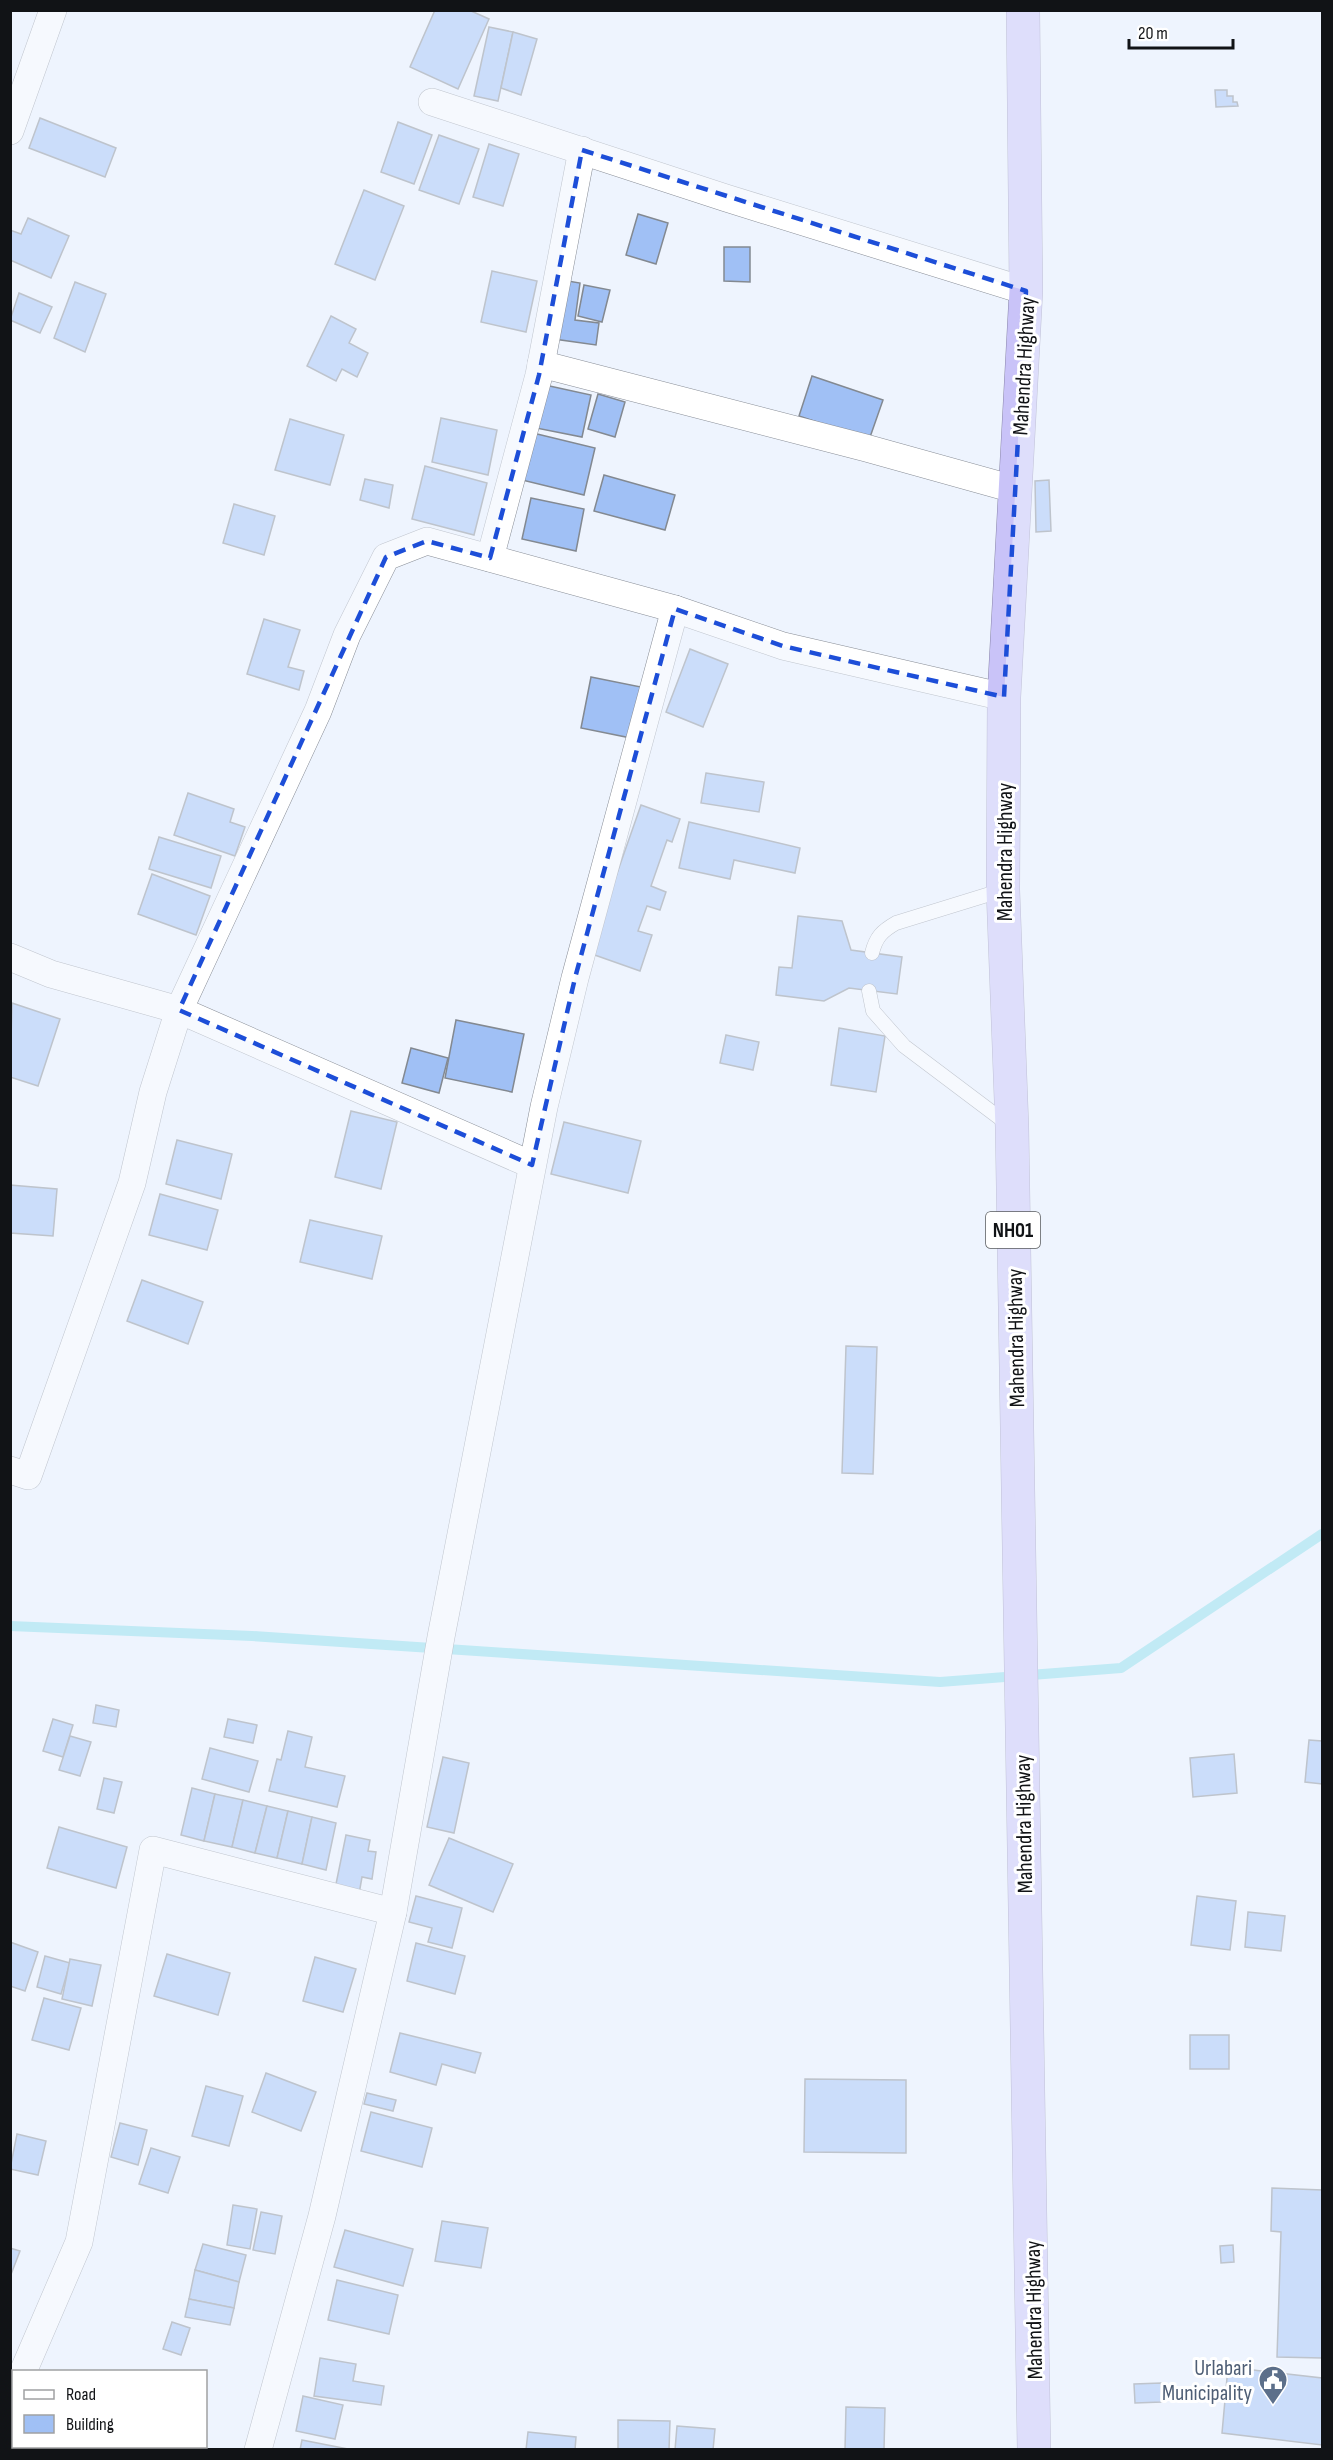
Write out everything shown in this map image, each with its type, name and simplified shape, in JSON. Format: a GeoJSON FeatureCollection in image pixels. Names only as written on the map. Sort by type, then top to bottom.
{"type":"FeatureCollection","features":[{"type":"Feature","properties":{"kind":"highway","name":"Mahendra Highway"},"geometry":{"type":"LineString","coordinates":[[1023,10],[1026,291],[1004,698],[1003,890],[1012,1127],[1035,2450]]}},
{"type":"Feature","properties":{"kind":"street"},"geometry":{"type":"LineString","coordinates":[[10,131],[53,10]]}},
{"type":"Feature","properties":{"kind":"street"},"geometry":{"type":"LineString","coordinates":[[432,102],[726,198],[1026,291]]}},
{"type":"Feature","properties":{"kind":"street"},"geometry":{"type":"LineString","coordinates":[[490,558],[541,364],[582,150]]}},
{"type":"Feature","properties":{"kind":"street"},"geometry":{"type":"LineString","coordinates":[[541,364],[866,448],[1017,490]]}},
{"type":"Feature","properties":{"kind":"street"},"geometry":{"type":"LineString","coordinates":[[10,1470],[28,1476],[132,1183],[153,1092],[179,1010],[318,711],[347,635],[386,557],[427,541],[675,609],[783,646],[1004,698]]}},
{"type":"Feature","properties":{"kind":"street"},"geometry":{"type":"LineString","coordinates":[[258,2450],[322,2216],[393,1912],[441,1637],[532,1165],[575,978],[675,609]]}},
{"type":"Feature","properties":{"kind":"street"},"geometry":{"type":"LineString","coordinates":[[10,957],[51,974],[179,1010],[532,1165]]}},
{"type":"Feature","properties":{"kind":"street"},"geometry":{"type":"LineString","coordinates":[[24,2370],[79,2242],[153,1850],[393,1912]]}},
{"type":"Feature","properties":{"kind":"lane"},"geometry":{"type":"LineString","coordinates":[[872,953],[875,940],[882,931],[896,923],[1003,890]]}},
{"type":"Feature","properties":{"kind":"lane"},"geometry":{"type":"LineString","coordinates":[[869,991],[873,1011],[904,1046],[1012,1127]]}},
{"type":"Feature","properties":{"kind":"highlighted area"},"geometry":{"type":"Polygon","coordinates":[[[582,150],[1026,291],[1004,697],[783,646],[675,609],[575,978],[532,1165],[179,1010],[386,557],[427,541],[490,558],[539,375],[582,150]]]}},
{"type":"Feature","properties":{"kind":"building"},"geometry":{"type":"Polygon","coordinates":[[[435,10],[469,10],[489,19],[458,89],[410,67],[435,10]]]}},
{"type":"Feature","properties":{"kind":"building"},"geometry":{"type":"Polygon","coordinates":[[[489,27],[513,32],[498,101],[474,96],[489,27]]]}},
{"type":"Feature","properties":{"kind":"building"},"geometry":{"type":"Polygon","coordinates":[[[513,32],[537,39],[521,95],[501,88],[513,32]]]}},
{"type":"Feature","properties":{"kind":"building"},"geometry":{"type":"Polygon","coordinates":[[[1215,90],[1227,90],[1227,96],[1233,96],[1233,102],[1237,102],[1238,106],[1216,107],[1215,90]]]}},
{"type":"Feature","properties":{"kind":"building"},"geometry":{"type":"Polygon","coordinates":[[[40,118],[116,148],[105,177],[29,148],[40,118]]]}},
{"type":"Feature","properties":{"kind":"building"},"geometry":{"type":"Polygon","coordinates":[[[398,122],[432,135],[414,184],[381,172],[398,122]]]}},
{"type":"Feature","properties":{"kind":"building"},"geometry":{"type":"Polygon","coordinates":[[[439,135],[479,149],[459,204],[419,190],[439,135]]]}},
{"type":"Feature","properties":{"kind":"building"},"geometry":{"type":"Polygon","coordinates":[[[489,144],[519,154],[503,206],[473,197],[489,144]]]}},
{"type":"Feature","properties":{"kind":"building"},"geometry":{"type":"Polygon","coordinates":[[[364,190],[404,206],[375,280],[335,264],[364,190]]]}},
{"type":"Feature","properties":{"kind":"building"},"geometry":{"type":"Polygon","coordinates":[[[638,214],[668,223],[656,264],[626,255],[638,214]]]}},
{"type":"Feature","properties":{"kind":"building"},"geometry":{"type":"Polygon","coordinates":[[[28,218],[69,236],[51,278],[10,260],[10,230],[21,234],[28,218]]]}},
{"type":"Feature","properties":{"kind":"building"},"geometry":{"type":"Polygon","coordinates":[[[724,247],[750,247],[750,282],[724,281],[724,247]]]}},
{"type":"Feature","properties":{"kind":"building"},"geometry":{"type":"Polygon","coordinates":[[[492,271],[537,281],[526,332],[481,322],[492,271]]]}},
{"type":"Feature","properties":{"kind":"building"},"geometry":{"type":"Polygon","coordinates":[[[562,280],[580,283],[575,320],[599,323],[596,345],[554,339],[562,280]]]}},
{"type":"Feature","properties":{"kind":"building"},"geometry":{"type":"Polygon","coordinates":[[[75,282],[106,294],[85,352],[54,338],[75,282]]]}},
{"type":"Feature","properties":{"kind":"building"},"geometry":{"type":"Polygon","coordinates":[[[584,285],[610,290],[602,322],[578,316],[584,285]]]}},
{"type":"Feature","properties":{"kind":"building"},"geometry":{"type":"Polygon","coordinates":[[[19,293],[52,307],[40,333],[10,320],[19,293]]]}},
{"type":"Feature","properties":{"kind":"building"},"geometry":{"type":"Polygon","coordinates":[[[331,316],[356,329],[349,343],[368,353],[357,377],[342,369],[336,381],[307,366],[331,316]]]}},
{"type":"Feature","properties":{"kind":"building"},"geometry":{"type":"Polygon","coordinates":[[[812,376],[883,400],[869,440],[799,416],[812,376]]]}},
{"type":"Feature","properties":{"kind":"building"},"geometry":{"type":"Polygon","coordinates":[[[545,385],[591,395],[582,437],[536,428],[545,385]]]}},
{"type":"Feature","properties":{"kind":"building"},"geometry":{"type":"Polygon","coordinates":[[[598,394],[625,402],[615,437],[588,429],[598,394]]]}},
{"type":"Feature","properties":{"kind":"building"},"geometry":{"type":"Polygon","coordinates":[[[441,418],[497,430],[488,475],[432,462],[441,418]]]}},
{"type":"Feature","properties":{"kind":"building"},"geometry":{"type":"Polygon","coordinates":[[[290,419],[344,435],[330,485],[275,470],[290,419]]]}},
{"type":"Feature","properties":{"kind":"building"},"geometry":{"type":"Polygon","coordinates":[[[533,433],[595,448],[584,495],[522,480],[533,433]]]}},
{"type":"Feature","properties":{"kind":"building"},"geometry":{"type":"Polygon","coordinates":[[[425,466],[487,483],[474,535],[412,519],[425,466]]]}},
{"type":"Feature","properties":{"kind":"building"},"geometry":{"type":"Polygon","coordinates":[[[604,475],[675,495],[665,530],[594,511],[604,475]]]}},
{"type":"Feature","properties":{"kind":"building"},"geometry":{"type":"Polygon","coordinates":[[[365,479],[393,485],[389,508],[360,500],[365,479]]]}},
{"type":"Feature","properties":{"kind":"building"},"geometry":{"type":"Polygon","coordinates":[[[1049,480],[1051,531],[1036,532],[1035,481],[1049,480]]]}},
{"type":"Feature","properties":{"kind":"building"},"geometry":{"type":"Polygon","coordinates":[[[531,498],[584,509],[576,551],[522,539],[531,498]]]}},
{"type":"Feature","properties":{"kind":"building"},"geometry":{"type":"Polygon","coordinates":[[[234,504],[275,516],[264,555],[223,543],[234,504]]]}},
{"type":"Feature","properties":{"kind":"building"},"geometry":{"type":"Polygon","coordinates":[[[264,619],[300,630],[288,667],[304,671],[299,690],[247,674],[264,619]]]}},
{"type":"Feature","properties":{"kind":"building"},"geometry":{"type":"Polygon","coordinates":[[[690,649],[728,664],[703,727],[666,712],[690,649]]]}},
{"type":"Feature","properties":{"kind":"building"},"geometry":{"type":"Polygon","coordinates":[[[591,677],[641,687],[631,738],[581,728],[591,677]]]}},
{"type":"Feature","properties":{"kind":"building"},"geometry":{"type":"Polygon","coordinates":[[[706,773],[764,782],[759,812],[701,803],[706,773]]]}},
{"type":"Feature","properties":{"kind":"building"},"geometry":{"type":"Polygon","coordinates":[[[188,793],[234,809],[230,822],[245,827],[235,856],[174,835],[188,793]]]}},
{"type":"Feature","properties":{"kind":"building"},"geometry":{"type":"Polygon","coordinates":[[[641,805],[680,819],[672,842],[667,840],[651,886],[666,892],[660,910],[647,906],[638,931],[652,935],[640,971],[589,953],[641,805]]]}},
{"type":"Feature","properties":{"kind":"building"},"geometry":{"type":"Polygon","coordinates":[[[689,822],[800,848],[795,873],[734,860],[730,879],[679,868],[689,822]]]}},
{"type":"Feature","properties":{"kind":"building"},"geometry":{"type":"Polygon","coordinates":[[[159,837],[221,856],[211,888],[149,869],[159,837]]]}},
{"type":"Feature","properties":{"kind":"building"},"geometry":{"type":"Polygon","coordinates":[[[152,874],[210,896],[196,935],[138,914],[152,874]]]}},
{"type":"Feature","properties":{"kind":"building"},"geometry":{"type":"Polygon","coordinates":[[[798,916],[842,921],[851,950],[902,957],[897,994],[849,988],[824,1001],[776,995],[779,967],[792,968],[798,916]]]}},
{"type":"Feature","properties":{"kind":"building"},"geometry":{"type":"Polygon","coordinates":[[[12,1003],[60,1019],[38,1086],[10,1077],[12,1003]]]}},
{"type":"Feature","properties":{"kind":"building"},"geometry":{"type":"Polygon","coordinates":[[[456,1020],[524,1034],[512,1092],[445,1078],[456,1020]]]}},
{"type":"Feature","properties":{"kind":"building"},"geometry":{"type":"Polygon","coordinates":[[[839,1028],[885,1036],[876,1092],[831,1085],[839,1028]]]}},
{"type":"Feature","properties":{"kind":"building"},"geometry":{"type":"Polygon","coordinates":[[[726,1035],[759,1042],[753,1070],[720,1063],[726,1035]]]}},
{"type":"Feature","properties":{"kind":"building"},"geometry":{"type":"Polygon","coordinates":[[[411,1048],[448,1058],[439,1093],[402,1083],[411,1048]]]}},
{"type":"Feature","properties":{"kind":"building"},"geometry":{"type":"Polygon","coordinates":[[[351,1111],[397,1122],[381,1189],[335,1177],[351,1111]]]}},
{"type":"Feature","properties":{"kind":"building"},"geometry":{"type":"Polygon","coordinates":[[[564,1122],[641,1141],[628,1193],[551,1174],[564,1122]]]}},
{"type":"Feature","properties":{"kind":"building"},"geometry":{"type":"Polygon","coordinates":[[[177,1140],[232,1154],[221,1199],[166,1184],[177,1140]]]}},
{"type":"Feature","properties":{"kind":"building"},"geometry":{"type":"Polygon","coordinates":[[[10,1185],[57,1189],[53,1236],[10,1233],[10,1185]]]}},
{"type":"Feature","properties":{"kind":"building"},"geometry":{"type":"Polygon","coordinates":[[[160,1194],[218,1210],[207,1250],[149,1235],[160,1194]]]}},
{"type":"Feature","properties":{"kind":"building"},"geometry":{"type":"Polygon","coordinates":[[[310,1220],[382,1236],[372,1279],[300,1262],[310,1220]]]}},
{"type":"Feature","properties":{"kind":"building"},"geometry":{"type":"Polygon","coordinates":[[[142,1280],[203,1302],[188,1344],[127,1321],[142,1280]]]}},
{"type":"Feature","properties":{"kind":"building"},"geometry":{"type":"Polygon","coordinates":[[[846,1346],[877,1347],[873,1474],[842,1473],[846,1346]]]}},
{"type":"Feature","properties":{"kind":"building"},"geometry":{"type":"Polygon","coordinates":[[[96,1705],[119,1710],[116,1727],[93,1723],[96,1705]]]}},
{"type":"Feature","properties":{"kind":"building"},"geometry":{"type":"Polygon","coordinates":[[[53,1719],[73,1725],[63,1757],[43,1751],[53,1719]]]}},
{"type":"Feature","properties":{"kind":"building"},"geometry":{"type":"Polygon","coordinates":[[[228,1719],[257,1725],[253,1743],[224,1737],[228,1719]]]}},
{"type":"Feature","properties":{"kind":"building"},"geometry":{"type":"Polygon","coordinates":[[[288,1731],[312,1737],[305,1767],[345,1776],[337,1807],[269,1791],[277,1759],[281,1760],[288,1731]]]}},
{"type":"Feature","properties":{"kind":"building"},"geometry":{"type":"Polygon","coordinates":[[[70,1736],[91,1742],[80,1776],[59,1770],[70,1736]]]}},
{"type":"Feature","properties":{"kind":"building"},"geometry":{"type":"Polygon","coordinates":[[[1309,1740],[1322,1741],[1322,1784],[1305,1782],[1309,1740]]]}},
{"type":"Feature","properties":{"kind":"building"},"geometry":{"type":"Polygon","coordinates":[[[210,1748],[258,1761],[249,1792],[202,1779],[210,1748]]]}},
{"type":"Feature","properties":{"kind":"building"},"geometry":{"type":"Polygon","coordinates":[[[1234,1754],[1237,1793],[1193,1797],[1190,1758],[1234,1754]]]}},
{"type":"Feature","properties":{"kind":"building"},"geometry":{"type":"Polygon","coordinates":[[[443,1757],[469,1763],[454,1833],[427,1827],[443,1757]]]}},
{"type":"Feature","properties":{"kind":"building"},"geometry":{"type":"Polygon","coordinates":[[[104,1778],[122,1782],[114,1813],[97,1809],[104,1778]]]}},
{"type":"Feature","properties":{"kind":"building"},"geometry":{"type":"Polygon","coordinates":[[[192,1788],[215,1794],[204,1841],[181,1835],[192,1788]]]}},
{"type":"Feature","properties":{"kind":"building"},"geometry":{"type":"Polygon","coordinates":[[[215,1794],[243,1800],[232,1847],[204,1841],[215,1794]]]}},
{"type":"Feature","properties":{"kind":"building"},"geometry":{"type":"Polygon","coordinates":[[[243,1800],[267,1806],[255,1853],[232,1847],[243,1800]]]}},
{"type":"Feature","properties":{"kind":"building"},"geometry":{"type":"Polygon","coordinates":[[[267,1806],[288,1811],[277,1858],[255,1853],[267,1806]]]}},
{"type":"Feature","properties":{"kind":"building"},"geometry":{"type":"Polygon","coordinates":[[[288,1811],[312,1817],[302,1864],[277,1858],[288,1811]]]}},
{"type":"Feature","properties":{"kind":"building"},"geometry":{"type":"Polygon","coordinates":[[[312,1817],[336,1823],[326,1870],[302,1864],[312,1817]]]}},
{"type":"Feature","properties":{"kind":"building"},"geometry":{"type":"Polygon","coordinates":[[[59,1827],[127,1847],[116,1888],[47,1868],[59,1827]]]}},
{"type":"Feature","properties":{"kind":"building"},"geometry":{"type":"Polygon","coordinates":[[[346,1835],[370,1840],[368,1851],[376,1852],[372,1879],[362,1877],[359,1894],[335,1889],[346,1835]]]}},
{"type":"Feature","properties":{"kind":"building"},"geometry":{"type":"Polygon","coordinates":[[[449,1838],[513,1864],[493,1912],[429,1885],[449,1838]]]}},
{"type":"Feature","properties":{"kind":"building"},"geometry":{"type":"Polygon","coordinates":[[[416,1896],[462,1908],[452,1948],[428,1942],[432,1928],[409,1922],[416,1896]]]}},
{"type":"Feature","properties":{"kind":"building"},"geometry":{"type":"Polygon","coordinates":[[[1197,1896],[1236,1901],[1230,1950],[1191,1945],[1197,1896]]]}},
{"type":"Feature","properties":{"kind":"building"},"geometry":{"type":"Polygon","coordinates":[[[1248,1912],[1285,1916],[1281,1951],[1245,1947],[1248,1912]]]}},
{"type":"Feature","properties":{"kind":"building"},"geometry":{"type":"Polygon","coordinates":[[[10,1942],[38,1952],[25,1991],[10,1986],[10,1942]]]}},
{"type":"Feature","properties":{"kind":"building"},"geometry":{"type":"Polygon","coordinates":[[[416,1943],[465,1956],[455,1994],[407,1981],[416,1943]]]}},
{"type":"Feature","properties":{"kind":"building"},"geometry":{"type":"Polygon","coordinates":[[[167,1954],[230,1973],[218,2015],[154,1996],[167,1954]]]}},
{"type":"Feature","properties":{"kind":"building"},"geometry":{"type":"Polygon","coordinates":[[[45,1956],[70,1963],[61,1994],[37,1987],[45,1956]]]}},
{"type":"Feature","properties":{"kind":"building"},"geometry":{"type":"Polygon","coordinates":[[[315,1957],[356,1969],[343,2012],[303,2001],[315,1957]]]}},
{"type":"Feature","properties":{"kind":"building"},"geometry":{"type":"Polygon","coordinates":[[[70,1959],[101,1965],[92,2006],[62,1999],[70,1959]]]}},
{"type":"Feature","properties":{"kind":"building"},"geometry":{"type":"Polygon","coordinates":[[[44,1998],[81,2008],[69,2050],[32,2040],[44,1998]]]}},
{"type":"Feature","properties":{"kind":"building"},"geometry":{"type":"Polygon","coordinates":[[[400,2033],[481,2053],[475,2073],[442,2064],[436,2085],[390,2072],[400,2033]]]}},
{"type":"Feature","properties":{"kind":"building"},"geometry":{"type":"Polygon","coordinates":[[[1190,2035],[1229,2035],[1229,2069],[1190,2069],[1190,2035]]]}},
{"type":"Feature","properties":{"kind":"building"},"geometry":{"type":"Polygon","coordinates":[[[266,2073],[316,2092],[301,2131],[252,2112],[266,2073]]]}},
{"type":"Feature","properties":{"kind":"building"},"geometry":{"type":"Polygon","coordinates":[[[805,2079],[906,2080],[906,2153],[804,2152],[805,2079]]]}},
{"type":"Feature","properties":{"kind":"building"},"geometry":{"type":"Polygon","coordinates":[[[206,2086],[243,2096],[229,2146],[192,2136],[206,2086]]]}},
{"type":"Feature","properties":{"kind":"building"},"geometry":{"type":"Polygon","coordinates":[[[367,2093],[396,2100],[393,2111],[364,2104],[367,2093]]]}},
{"type":"Feature","properties":{"kind":"building"},"geometry":{"type":"Polygon","coordinates":[[[371,2112],[432,2128],[422,2167],[361,2151],[371,2112]]]}},
{"type":"Feature","properties":{"kind":"building"},"geometry":{"type":"Polygon","coordinates":[[[120,2123],[147,2130],[138,2165],[111,2157],[120,2123]]]}},
{"type":"Feature","properties":{"kind":"building"},"geometry":{"type":"Polygon","coordinates":[[[17,2134],[46,2141],[38,2175],[10,2169],[17,2134]]]}},
{"type":"Feature","properties":{"kind":"building"},"geometry":{"type":"Polygon","coordinates":[[[151,2148],[180,2157],[168,2193],[139,2184],[151,2148]]]}},
{"type":"Feature","properties":{"kind":"building"},"geometry":{"type":"Polygon","coordinates":[[[1272,2188],[1322,2190],[1322,2358],[1277,2357],[1281,2232],[1271,2231],[1272,2188]]]}},
{"type":"Feature","properties":{"kind":"building"},"geometry":{"type":"Polygon","coordinates":[[[233,2205],[257,2209],[250,2249],[227,2245],[233,2205]]]}},
{"type":"Feature","properties":{"kind":"building"},"geometry":{"type":"Polygon","coordinates":[[[261,2212],[282,2216],[275,2254],[253,2250],[261,2212]]]}},
{"type":"Feature","properties":{"kind":"building"},"geometry":{"type":"Polygon","coordinates":[[[442,2221],[488,2228],[481,2268],[435,2261],[442,2221]]]}},
{"type":"Feature","properties":{"kind":"building"},"geometry":{"type":"Polygon","coordinates":[[[345,2230],[413,2249],[403,2286],[334,2267],[345,2230]]]}},
{"type":"Feature","properties":{"kind":"building"},"geometry":{"type":"Polygon","coordinates":[[[203,2244],[246,2255],[239,2282],[195,2270],[203,2244]]]}},
{"type":"Feature","properties":{"kind":"building"},"geometry":{"type":"Polygon","coordinates":[[[1233,2245],[1234,2262],[1221,2263],[1220,2246],[1233,2245]]]}},
{"type":"Feature","properties":{"kind":"building"},"geometry":{"type":"Polygon","coordinates":[[[10,2248],[20,2251],[10,2277],[10,2248]]]}},
{"type":"Feature","properties":{"kind":"building"},"geometry":{"type":"Polygon","coordinates":[[[195,2270],[239,2282],[234,2308],[189,2299],[195,2270]]]}},
{"type":"Feature","properties":{"kind":"building"},"geometry":{"type":"Polygon","coordinates":[[[337,2280],[398,2295],[389,2334],[328,2320],[337,2280]]]}},
{"type":"Feature","properties":{"kind":"building"},"geometry":{"type":"Polygon","coordinates":[[[189,2299],[234,2308],[230,2325],[185,2317],[189,2299]]]}},
{"type":"Feature","properties":{"kind":"building"},"geometry":{"type":"Polygon","coordinates":[[[172,2322],[190,2328],[181,2355],[163,2349],[172,2322]]]}},
{"type":"Feature","properties":{"kind":"building"},"geometry":{"type":"Polygon","coordinates":[[[320,2358],[356,2364],[353,2381],[384,2386],[381,2405],[314,2396],[320,2358]]]}},
{"type":"Feature","properties":{"kind":"building","name":"Urlabari Municipality"},"geometry":{"type":"Polygon","coordinates":[[[1228,2367],[1322,2378],[1322,2445],[1222,2433],[1228,2367]]]}},
{"type":"Feature","properties":{"kind":"building"},"geometry":{"type":"Polygon","coordinates":[[[1161,2383],[1162,2402],[1135,2403],[1134,2384],[1161,2383]]]}},
{"type":"Feature","properties":{"kind":"building"},"geometry":{"type":"Polygon","coordinates":[[[303,2396],[343,2405],[335,2439],[296,2431],[303,2396]]]}},
{"type":"Feature","properties":{"kind":"building"},"geometry":{"type":"Polygon","coordinates":[[[846,2407],[885,2408],[884,2450],[845,2450],[846,2407]]]}},
{"type":"Feature","properties":{"kind":"building"},"geometry":{"type":"Polygon","coordinates":[[[618,2420],[670,2421],[669,2450],[618,2450],[618,2420]]]}},
{"type":"Feature","properties":{"kind":"building"},"geometry":{"type":"Polygon","coordinates":[[[677,2426],[715,2429],[713,2450],[675,2450],[677,2426]]]}},
{"type":"Feature","properties":{"kind":"building"},"geometry":{"type":"Polygon","coordinates":[[[528,2432],[576,2437],[575,2450],[526,2450],[528,2432]]]}},
{"type":"Feature","properties":{"kind":"building"},"geometry":{"type":"Polygon","coordinates":[[[302,2440],[348,2449],[300,2450],[302,2440]]]}},
{"type":"Feature","properties":{"kind":"building"},"geometry":{"type":"Polygon","coordinates":[[[82,2448],[138,2448],[137,2450],[81,2450],[82,2448]]]}},
{"type":"Feature","properties":{"kind":"waterway"},"geometry":{"type":"LineString","coordinates":[[10,1626],[252,1636],[940,1682],[1121,1668],[1322,1534]]}},
{"type":"Feature","properties":{"kind":"place","name":"Urlabari Municipality"},"geometry":{"type":"Point","coordinates":[1273,2406]}}]}
